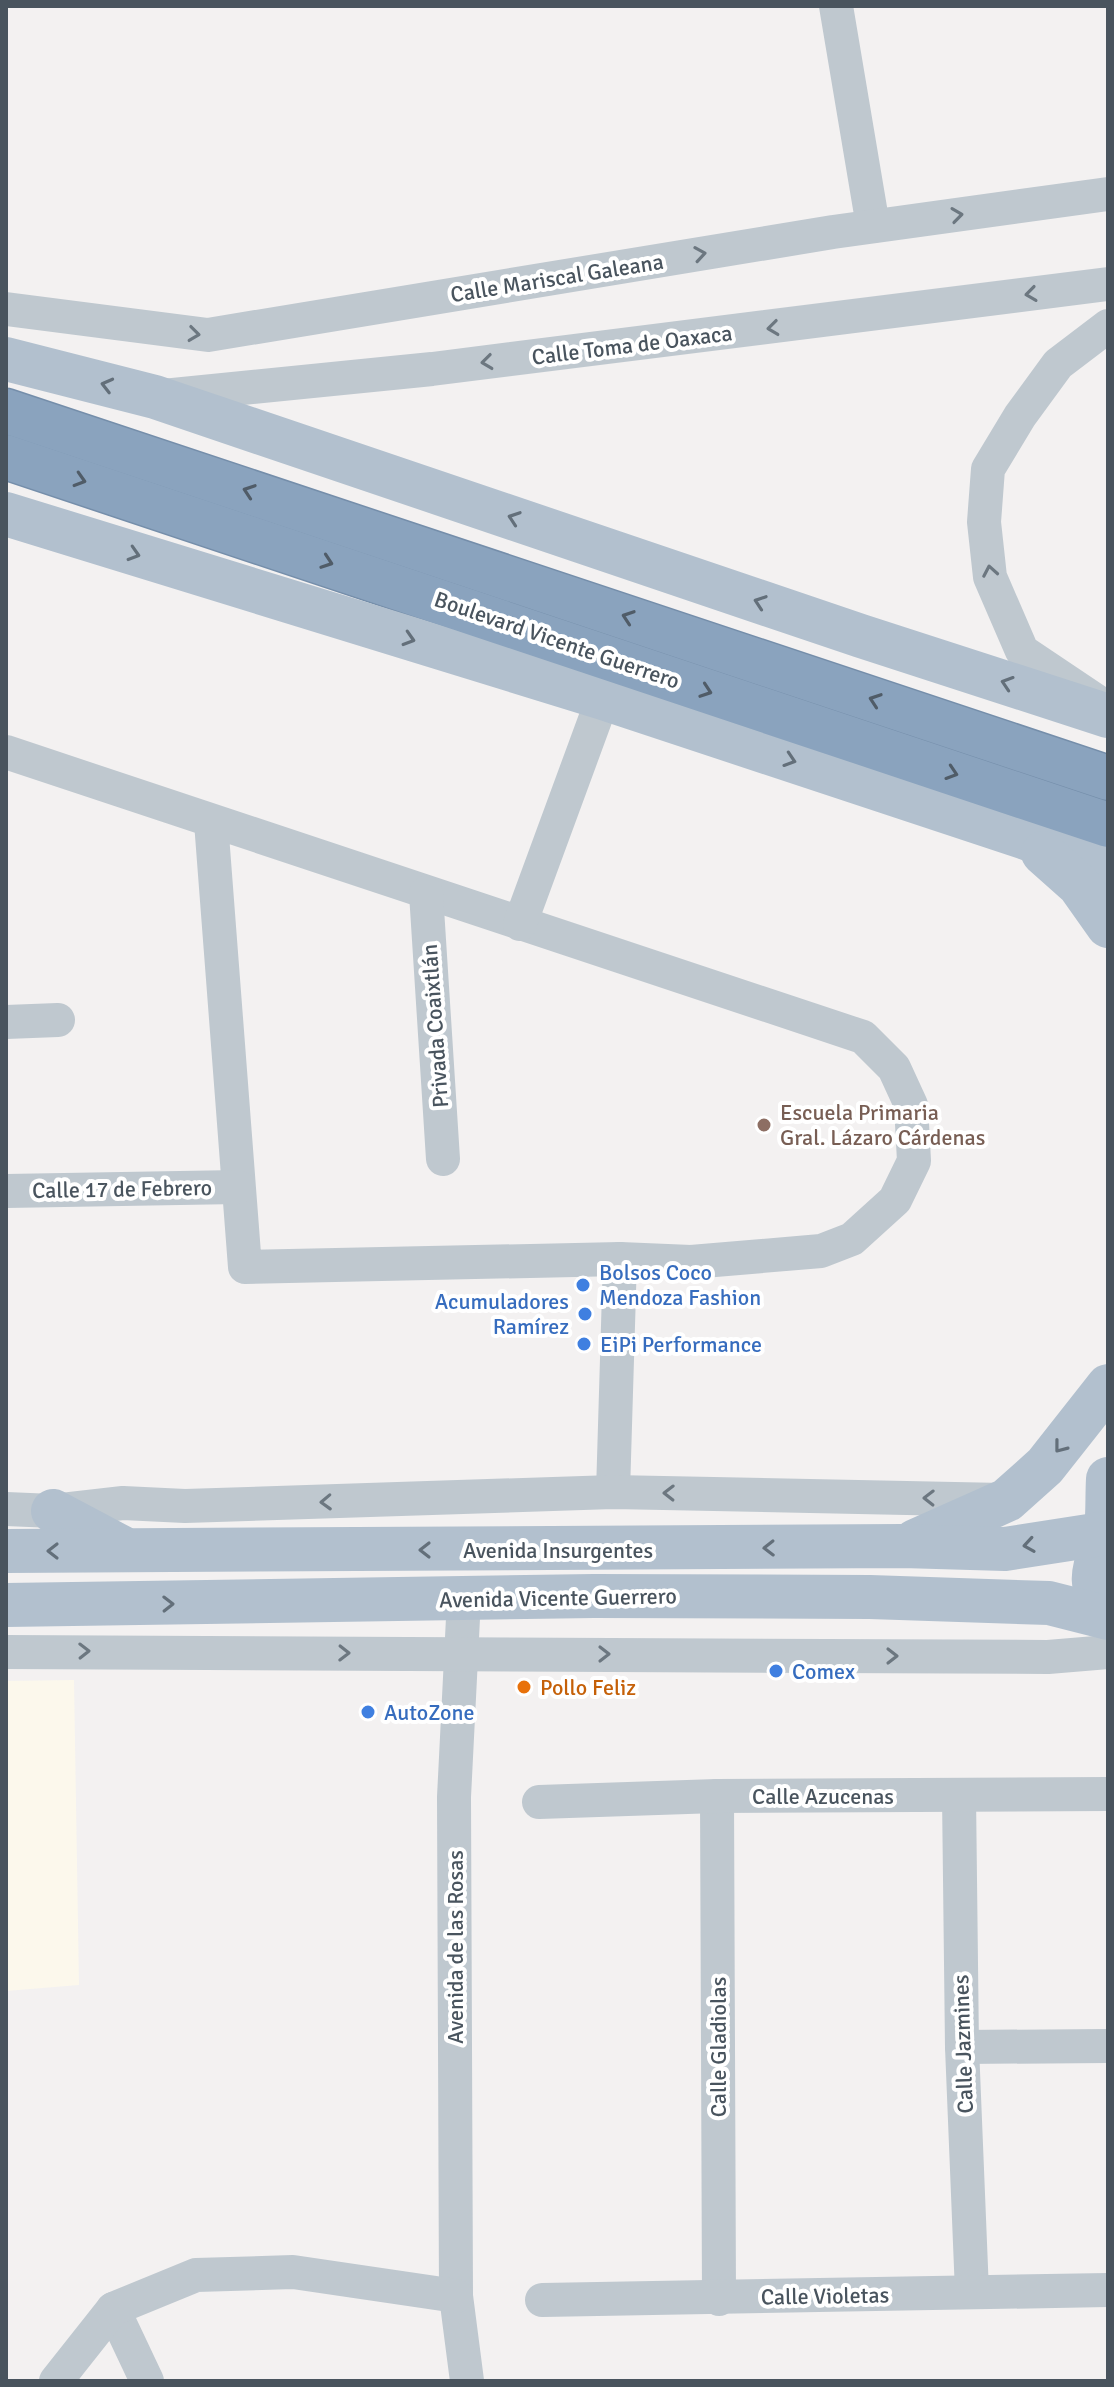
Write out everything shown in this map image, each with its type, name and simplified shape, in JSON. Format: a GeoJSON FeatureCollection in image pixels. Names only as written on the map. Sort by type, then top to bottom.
{"type":"FeatureCollection","features":[{"type":"Feature","properties":{"kind":"highway","name":"Boulevard Vicente Guerrero"},"geometry":{"type":"LineString","coordinates":[[6,411],[1108,778]]}},
{"type":"Feature","properties":{"kind":"highway","name":"Boulevard Vicente Guerrero"},"geometry":{"type":"LineString","coordinates":[[6,457],[134,497],[1108,825]]}},
{"type":"Feature","properties":{"kind":"main road"},"geometry":{"type":"LineString","coordinates":[[6,359],[155,397],[861,636],[1108,716]]}},
{"type":"Feature","properties":{"kind":"main road","name":"Boulevard Vicente Guerrero"},"geometry":{"type":"LineString","coordinates":[[6,514],[603,698],[1026,838],[1108,870]]}},
{"type":"Feature","properties":{"kind":"main road"},"geometry":{"type":"LineString","coordinates":[[1026,838],[1079,885],[1108,926]]}},
{"type":"Feature","properties":{"kind":"main road"},"geometry":{"type":"LineString","coordinates":[[903,1546],[1007,1500],[1045,1466],[1108,1386]]}},
{"type":"Feature","properties":{"kind":"main road"},"geometry":{"type":"LineString","coordinates":[[1108,1479],[1107,1532],[1093,1570],[1093,1587],[1108,1606]]}},
{"type":"Feature","properties":{"kind":"main road"},"geometry":{"type":"LineString","coordinates":[[53,1511],[130,1552]]}},
{"type":"Feature","properties":{"kind":"main road","name":"Avenida Insurgentes"},"geometry":{"type":"LineString","coordinates":[[6,1551],[903,1546],[1005,1549],[1107,1532]]}},
{"type":"Feature","properties":{"kind":"main road"},"geometry":{"type":"LineString","coordinates":[[378,1600],[381,1551]]}},
{"type":"Feature","properties":{"kind":"main road","name":"Avenida Vicente Guerrero"},"geometry":{"type":"LineString","coordinates":[[6,1605],[464,1598],[885,1598],[1049,1603],[1108,1618]]}},
{"type":"Feature","properties":{"kind":"street"},"geometry":{"type":"LineString","coordinates":[[836,6],[873,226]]}},
{"type":"Feature","properties":{"kind":"street","name":"Calle Mariscal Galeana"},"geometry":{"type":"LineString","coordinates":[[6,309],[208,335],[873,226],[1108,194]]}},
{"type":"Feature","properties":{"kind":"street","name":"Calle Toma de Oaxaca"},"geometry":{"type":"LineString","coordinates":[[155,397],[448,367],[1108,284]]}},
{"type":"Feature","properties":{"kind":"street"},"geometry":{"type":"LineString","coordinates":[[1108,326],[1058,364],[1020,416],[988,469],[984,522],[990,577],[1022,651],[1108,708]]}},
{"type":"Feature","properties":{"kind":"street"},"geometry":{"type":"LineString","coordinates":[[520,924],[603,698]]}},
{"type":"Feature","properties":{"kind":"street"},"geometry":{"type":"LineString","coordinates":[[6,752],[863,1037],[894,1068],[911,1105],[914,1161],[895,1200],[852,1239],[821,1251],[691,1262],[620,1259],[245,1267],[211,822]]}},
{"type":"Feature","properties":{"kind":"street","name":"Privada Coaixtlán"},"geometry":{"type":"LineString","coordinates":[[426,893],[443,1159]]}},
{"type":"Feature","properties":{"kind":"street"},"geometry":{"type":"LineString","coordinates":[[6,1022],[58,1020]]}},
{"type":"Feature","properties":{"kind":"street","name":"Calle 17 de Febrero"},"geometry":{"type":"LineString","coordinates":[[6,1191],[238,1187]]}},
{"type":"Feature","properties":{"kind":"street"},"geometry":{"type":"LineString","coordinates":[[613,1492],[620,1259]]}},
{"type":"Feature","properties":{"kind":"street"},"geometry":{"type":"LineString","coordinates":[[6,1509],[53,1511],[123,1503],[185,1506],[613,1492],[1007,1500]]}},
{"type":"Feature","properties":{"kind":"street","name":"Avenida de las Rosas"},"geometry":{"type":"LineString","coordinates":[[464,1598],[454,1797],[456,2296],[467,2381]]}},
{"type":"Feature","properties":{"kind":"street"},"geometry":{"type":"LineString","coordinates":[[6,1652],[1048,1657],[1108,1652]]}},
{"type":"Feature","properties":{"kind":"street","name":"Calle Azucenas"},"geometry":{"type":"LineString","coordinates":[[539,1802],[717,1796],[1108,1794]]}},
{"type":"Feature","properties":{"kind":"street","name":"Calle Jazmines"},"geometry":{"type":"LineString","coordinates":[[959,1795],[962,2047],[972,2292]]}},
{"type":"Feature","properties":{"kind":"street","name":"Calle Gladiolas"},"geometry":{"type":"LineString","coordinates":[[717,1796],[719,2299]]}},
{"type":"Feature","properties":{"kind":"street"},"geometry":{"type":"LineString","coordinates":[[962,2047],[1108,2046]]}},
{"type":"Feature","properties":{"kind":"street"},"geometry":{"type":"LineString","coordinates":[[56,2381],[113,2309],[196,2275],[293,2272],[456,2296]]}},
{"type":"Feature","properties":{"kind":"street","name":"Calle Violetas"},"geometry":{"type":"LineString","coordinates":[[542,2300],[1108,2290]]}},
{"type":"Feature","properties":{"kind":"street"},"geometry":{"type":"LineString","coordinates":[[113,2309],[147,2381]]}},
{"type":"Feature","properties":{"kind":"shaded area"},"geometry":{"type":"Polygon","coordinates":[[[74,1680],[79,1985],[6,1991],[6,1681],[74,1680]]]}},
{"type":"Feature","properties":{"kind":"place","name":"Escuela Primaria Gral. Lázaro Cárdenas"},"geometry":{"type":"Point","coordinates":[764,1125]}},
{"type":"Feature","properties":{"kind":"place","name":"Bolsos Coco Mendoza Fashion"},"geometry":{"type":"Point","coordinates":[583,1285]}},
{"type":"Feature","properties":{"kind":"place","name":"Acumuladores Ramírez"},"geometry":{"type":"Point","coordinates":[585,1314]}},
{"type":"Feature","properties":{"kind":"place","name":"EiPi Performance"},"geometry":{"type":"Point","coordinates":[584,1344]}},
{"type":"Feature","properties":{"kind":"place","name":"Comex"},"geometry":{"type":"Point","coordinates":[776,1671]}},
{"type":"Feature","properties":{"kind":"place","name":"Pollo Feliz"},"geometry":{"type":"Point","coordinates":[524,1687]}},
{"type":"Feature","properties":{"kind":"place","name":"AutoZone"},"geometry":{"type":"Point","coordinates":[368,1712]}}]}
